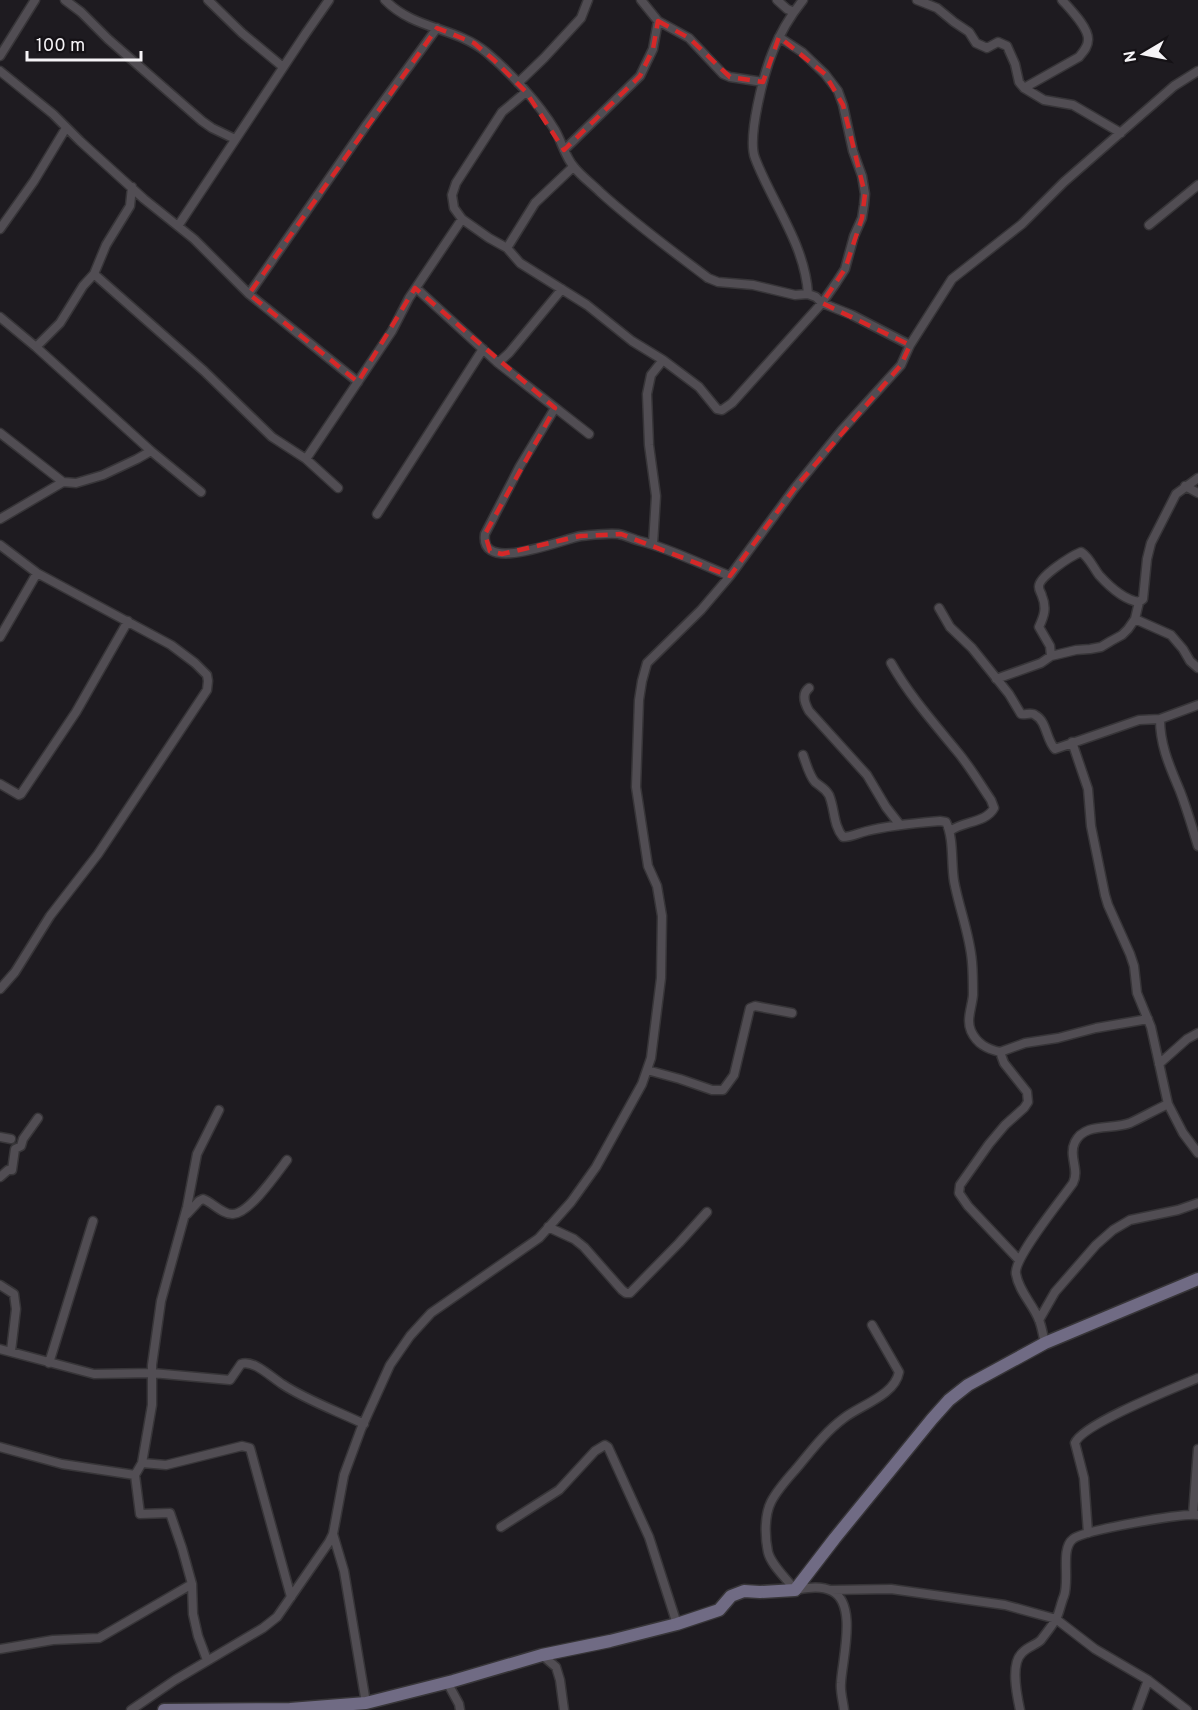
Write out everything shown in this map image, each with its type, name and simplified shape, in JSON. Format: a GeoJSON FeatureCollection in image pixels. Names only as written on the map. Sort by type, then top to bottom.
{"type":"FeatureCollection","features":[{"type":"Feature","properties":{"kind":"street"},"geometry":{"type":"LineString","coordinates":[[0,56],[35,0]]}},
{"type":"Feature","properties":{"kind":"street"},"geometry":{"type":"LineString","coordinates":[[65,0],[202,121],[235,139]]}},
{"type":"Feature","properties":{"kind":"street"},"geometry":{"type":"LineString","coordinates":[[208,0],[242,33],[283,67]]}},
{"type":"Feature","properties":{"kind":"street"},"geometry":{"type":"LineString","coordinates":[[178,226],[330,0]]}},
{"type":"Feature","properties":{"kind":"street"},"geometry":{"type":"LineString","coordinates":[[385,0],[396,10],[419,23],[437,28],[479,47],[526,92],[555,130],[573,167],[623,213],[708,278],[718,282],[808,294],[910,345]]}},
{"type":"Feature","properties":{"kind":"street"},"geometry":{"type":"LineString","coordinates":[[518,83],[580,18],[588,0]]}},
{"type":"Feature","properties":{"kind":"street"},"geometry":{"type":"LineString","coordinates":[[641,0],[658,21],[689,38],[727,76],[763,82]]}},
{"type":"Feature","properties":{"kind":"street"},"geometry":{"type":"LineString","coordinates":[[777,0],[794,12]]}},
{"type":"Feature","properties":{"kind":"street"},"geometry":{"type":"LineString","coordinates":[[803,0],[772,52],[763,82],[752,136],[754,155],[797,245],[808,294]]}},
{"type":"Feature","properties":{"kind":"street"},"geometry":{"type":"LineString","coordinates":[[917,0],[941,11],[969,32],[976,43],[981,46],[987,48],[1000,42],[1007,46],[1015,64],[1019,82],[1024,87],[1044,100],[1073,105],[1121,133]]}},
{"type":"Feature","properties":{"kind":"street"},"geometry":{"type":"LineString","coordinates":[[1024,87],[1079,57],[1089,42],[1087,33],[1062,0]]}},
{"type":"Feature","properties":{"kind":"street"},"geometry":{"type":"LineString","coordinates":[[564,150],[640,76],[653,49],[658,21]]}},
{"type":"Feature","properties":{"kind":"street"},"geometry":{"type":"LineString","coordinates":[[249,294],[367,123],[437,28]]}},
{"type":"Feature","properties":{"kind":"street"},"geometry":{"type":"LineString","coordinates":[[526,92],[502,112],[456,183],[452,195],[454,208],[462,219],[507,248],[520,263],[587,305],[632,341],[663,360],[699,387],[717,409],[722,410],[732,403],[822,303],[845,268],[862,218],[865,194],[862,176],[838,92],[825,74],[802,52],[779,37]]}},
{"type":"Feature","properties":{"kind":"street"},"geometry":{"type":"LineString","coordinates":[[0,71],[53,114],[144,199],[194,239],[249,294],[357,382]]}},
{"type":"Feature","properties":{"kind":"street"},"geometry":{"type":"LineString","coordinates":[[131,1710],[277,1617],[333,1534],[344,1475],[390,1365],[410,1336],[431,1314],[539,1238],[571,1202],[596,1167],[642,1083],[651,1058],[661,978],[662,916],[657,886],[648,866],[636,787],[639,700],[647,663],[687,624],[730,576],[794,489],[901,365],[910,345],[952,279],[1022,224],[1064,182],[1174,86],[1198,71]]}},
{"type":"Feature","properties":{"kind":"street"},"geometry":{"type":"LineString","coordinates":[[0,229],[34,181],[66,128]]}},
{"type":"Feature","properties":{"kind":"street"},"geometry":{"type":"LineString","coordinates":[[507,248],[535,203],[573,167]]}},
{"type":"Feature","properties":{"kind":"street"},"geometry":{"type":"LineString","coordinates":[[1149,225],[1198,185]]}},
{"type":"Feature","properties":{"kind":"street"},"geometry":{"type":"LineString","coordinates":[[36,347],[60,323],[83,286],[94,274],[106,245],[130,206],[132,187]]}},
{"type":"Feature","properties":{"kind":"street"},"geometry":{"type":"LineString","coordinates":[[130,206],[144,199]]}},
{"type":"Feature","properties":{"kind":"street"},"geometry":{"type":"LineString","coordinates":[[306,459],[392,330],[416,288],[462,219]]}},
{"type":"Feature","properties":{"kind":"street"},"geometry":{"type":"LineString","coordinates":[[94,274],[204,371],[272,437],[306,459],[338,488]]}},
{"type":"Feature","properties":{"kind":"street"},"geometry":{"type":"LineString","coordinates":[[416,288],[498,363],[589,434]]}},
{"type":"Feature","properties":{"kind":"street"},"geometry":{"type":"LineString","coordinates":[[498,363],[562,290]]}},
{"type":"Feature","properties":{"kind":"street"},"geometry":{"type":"LineString","coordinates":[[0,317],[151,451],[201,492]]}},
{"type":"Feature","properties":{"kind":"street"},"geometry":{"type":"LineString","coordinates":[[377,514],[483,349]]}},
{"type":"Feature","properties":{"kind":"street"},"geometry":{"type":"LineString","coordinates":[[653,544],[656,496],[649,445],[647,394],[651,375],[663,360]]}},
{"type":"Feature","properties":{"kind":"street"},"geometry":{"type":"LineString","coordinates":[[555,408],[520,466],[485,534],[486,545],[490,551],[510,554],[565,539],[621,534],[653,544],[730,576]]}},
{"type":"Feature","properties":{"kind":"street"},"geometry":{"type":"LineString","coordinates":[[0,433],[63,482],[76,483],[103,475],[151,451]]}},
{"type":"Feature","properties":{"kind":"street"},"geometry":{"type":"LineString","coordinates":[[996,679],[1041,663],[1051,656],[1101,647],[1122,636],[1135,619],[1139,602],[1143,599],[1151,543],[1176,494],[1198,478]]}},
{"type":"Feature","properties":{"kind":"street"},"geometry":{"type":"LineString","coordinates":[[0,519],[63,482]]}},
{"type":"Feature","properties":{"kind":"street"},"geometry":{"type":"LineString","coordinates":[[1185,486],[1198,493]]}},
{"type":"Feature","properties":{"kind":"street"},"geometry":{"type":"LineString","coordinates":[[0,545],[37,573],[171,645],[195,663],[207,675],[208,681],[207,690],[98,855],[50,916],[15,972],[0,989]]}},
{"type":"Feature","properties":{"kind":"street"},"geometry":{"type":"LineString","coordinates":[[1051,656],[1050,646],[1039,627],[1045,616],[1045,606],[1039,583],[1046,575],[1074,555],[1081,552],[1086,555],[1111,586],[1129,600],[1139,602]]}},
{"type":"Feature","properties":{"kind":"street"},"geometry":{"type":"LineString","coordinates":[[0,637],[37,573]]}},
{"type":"Feature","properties":{"kind":"street"},"geometry":{"type":"LineString","coordinates":[[939,608],[950,627],[972,648],[1009,694],[1021,714],[1036,715],[1052,747],[1060,747],[1139,720],[1160,719],[1198,705]]}},
{"type":"Feature","properties":{"kind":"street"},"geometry":{"type":"LineString","coordinates":[[1135,619],[1171,635],[1198,668]]}},
{"type":"Feature","properties":{"kind":"street"},"geometry":{"type":"LineString","coordinates":[[0,784],[11,792],[21,794],[76,712],[128,621]]}},
{"type":"Feature","properties":{"kind":"street"},"geometry":{"type":"LineString","coordinates":[[891,663],[902,682],[958,752],[991,800],[994,808],[991,814],[950,831]]}},
{"type":"Feature","properties":{"kind":"street"},"geometry":{"type":"LineString","coordinates":[[809,688],[804,695],[809,711],[867,775],[882,801],[900,825]]}},
{"type":"Feature","properties":{"kind":"street"},"geometry":{"type":"LineString","coordinates":[[1160,719],[1164,753],[1198,846]]}},
{"type":"Feature","properties":{"kind":"street"},"geometry":{"type":"LineString","coordinates":[[1072,742],[1088,789],[1090,826],[1108,905],[1134,966],[1137,993],[1151,1027],[1168,1104],[1183,1133],[1198,1153]]}},
{"type":"Feature","properties":{"kind":"street"},"geometry":{"type":"LineString","coordinates":[[803,755],[816,783],[823,786],[828,793],[838,831],[843,837],[900,825],[946,822],[950,831],[954,881],[972,961],[973,994],[969,1022],[972,1032],[983,1046],[1000,1052],[1025,1043],[1148,1019]]}},
{"type":"Feature","properties":{"kind":"street"},"geometry":{"type":"LineString","coordinates":[[647,1070],[712,1090],[723,1090],[734,1075],[750,1008],[755,1006],[792,1013]]}},
{"type":"Feature","properties":{"kind":"street"},"geometry":{"type":"LineString","coordinates":[[1159,1064],[1187,1039],[1198,1033]]}},
{"type":"Feature","properties":{"kind":"street"},"geometry":{"type":"LineString","coordinates":[[1000,1052],[1004,1063],[1027,1092],[1028,1101],[989,1144],[960,1185],[960,1193],[968,1206],[1019,1260]]}},
{"type":"Feature","properties":{"kind":"street"},"geometry":{"type":"LineString","coordinates":[[1045,1343],[1039,1320],[1022,1293],[1015,1271],[1019,1260],[1077,1177],[1072,1148],[1079,1135],[1086,1130],[1127,1124],[1168,1104]]}},
{"type":"Feature","properties":{"kind":"street"},"geometry":{"type":"LineString","coordinates":[[207,1660],[193,1614],[192,1584],[170,1513],[140,1514],[135,1475],[142,1463],[152,1405],[152,1365],[161,1301],[185,1216],[197,1154],[219,1110]]}},
{"type":"Feature","properties":{"kind":"street"},"geometry":{"type":"LineString","coordinates":[[0,1177],[8,1170],[12,1170],[15,1149],[21,1146],[23,1138],[38,1118]]}},
{"type":"Feature","properties":{"kind":"street"},"geometry":{"type":"LineString","coordinates":[[0,1137],[12,1139]]}},
{"type":"Feature","properties":{"kind":"street"},"geometry":{"type":"LineString","coordinates":[[185,1216],[203,1199],[226,1213],[239,1212],[256,1199],[287,1160]]}},
{"type":"Feature","properties":{"kind":"street"},"geometry":{"type":"LineString","coordinates":[[1039,1320],[1055,1292],[1096,1245],[1113,1230],[1130,1220],[1178,1210],[1198,1203]]}},
{"type":"Feature","properties":{"kind":"street"},"geometry":{"type":"LineString","coordinates":[[548,1227],[574,1239],[584,1247],[622,1290],[630,1293],[707,1212]]}},
{"type":"Feature","properties":{"kind":"street"},"geometry":{"type":"LineString","coordinates":[[49,1363],[93,1221]]}},
{"type":"Feature","properties":{"kind":"street"},"geometry":{"type":"LineString","coordinates":[[795,1590],[932,1419],[949,1400],[968,1385],[1045,1343],[1198,1279]]}},
{"type":"Feature","properties":{"kind":"street"},"geometry":{"type":"LineString","coordinates":[[0,1285],[14,1294],[16,1309],[11,1351]]}},
{"type":"Feature","properties":{"kind":"street"},"geometry":{"type":"LineString","coordinates":[[795,1590],[772,1562],[768,1553],[766,1515],[781,1487],[823,1437],[843,1418],[884,1393],[897,1381],[899,1372],[872,1325]]}},
{"type":"Feature","properties":{"kind":"street"},"geometry":{"type":"LineString","coordinates":[[0,1349],[94,1374],[152,1373],[230,1380],[241,1364],[247,1362],[287,1387],[364,1424]]}},
{"type":"Feature","properties":{"kind":"street"},"geometry":{"type":"LineString","coordinates":[[1088,1533],[1084,1478],[1076,1443],[1077,1438],[1091,1428],[1145,1400],[1198,1378]]}},
{"type":"Feature","properties":{"kind":"street"},"geometry":{"type":"LineString","coordinates":[[501,1527],[559,1490],[595,1451],[605,1445],[608,1447],[649,1537],[677,1624]]}},
{"type":"Feature","properties":{"kind":"street"},"geometry":{"type":"LineString","coordinates":[[142,1463],[166,1465],[248,1446],[291,1597]]}},
{"type":"Feature","properties":{"kind":"street"},"geometry":{"type":"LineString","coordinates":[[0,1447],[62,1464],[135,1475]]}},
{"type":"Feature","properties":{"kind":"street"},"geometry":{"type":"LineString","coordinates":[[1020,1710],[1016,1685],[1018,1657],[1040,1641],[1056,1619],[1066,1591],[1065,1553],[1071,1540],[1088,1533],[1166,1517],[1195,1515],[1198,1449]]}},
{"type":"Feature","properties":{"kind":"street"},"geometry":{"type":"LineString","coordinates":[[333,1534],[344,1572],[366,1703]]}},
{"type":"Feature","properties":{"kind":"street"},"geometry":{"type":"LineString","coordinates":[[0,1649],[53,1640],[99,1638],[192,1584]]}},
{"type":"Feature","properties":{"kind":"street"},"geometry":{"type":"LineString","coordinates":[[164,1710],[325,1708],[366,1703],[542,1655],[677,1624],[719,1610],[731,1596],[744,1591],[760,1592],[815,1587],[831,1590],[891,1588],[1005,1605],[1056,1619],[1095,1649],[1148,1680],[1187,1710]]}},
{"type":"Feature","properties":{"kind":"street"},"geometry":{"type":"LineString","coordinates":[[831,1590],[845,1607],[845,1649],[840,1685],[844,1710]]}},
{"type":"Feature","properties":{"kind":"street"},"geometry":{"type":"LineString","coordinates":[[542,1655],[556,1667],[564,1710]]}},
{"type":"Feature","properties":{"kind":"street"},"geometry":{"type":"LineString","coordinates":[[1137,1710],[1148,1680]]}},
{"type":"Feature","properties":{"kind":"street"},"geometry":{"type":"LineString","coordinates":[[447,1682],[460,1710]]}},
{"type":"Feature","properties":{"kind":"highlighted area"},"geometry":{"type":"Polygon","coordinates":[[[658,21],[689,38],[730,77],[763,82],[779,37],[825,74],[843,105],[865,194],[862,218],[845,269],[822,303],[910,345],[901,365],[794,489],[730,576],[621,534],[580,536],[502,554],[490,551],[485,534],[555,408],[415,288],[358,382],[249,294],[437,28],[474,43],[494,60],[526,92],[564,150],[640,76],[653,49],[658,21]]]}}]}
